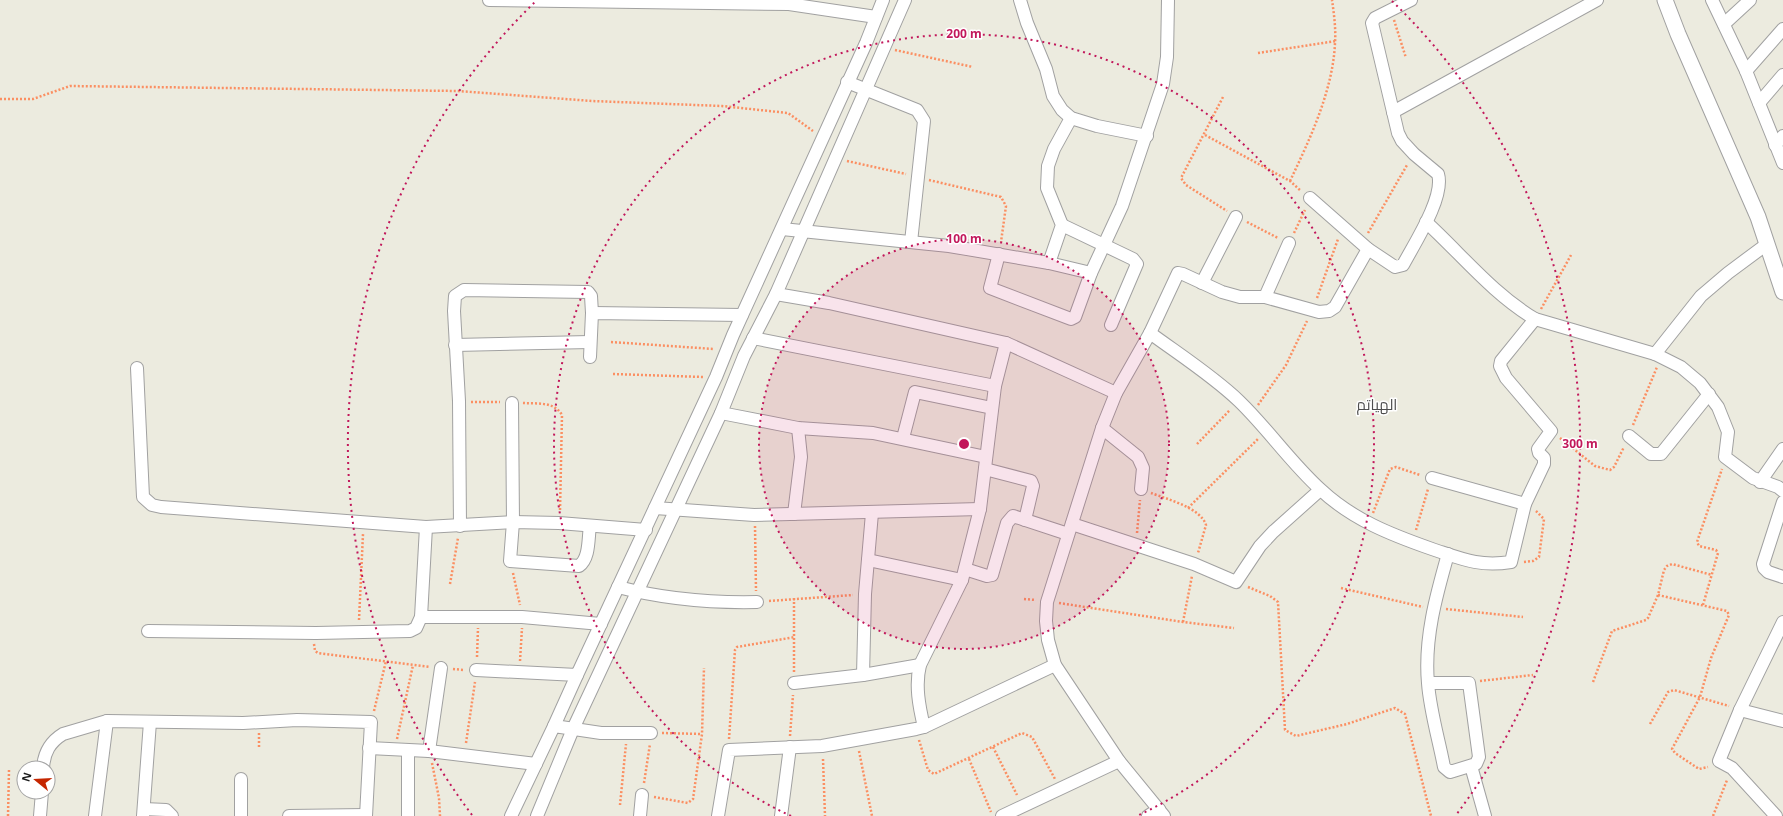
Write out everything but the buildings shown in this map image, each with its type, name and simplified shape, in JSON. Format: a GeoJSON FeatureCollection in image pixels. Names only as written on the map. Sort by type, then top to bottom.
{"type":"FeatureCollection","features":[{"type":"Feature","properties":{"kind":"street"},"geometry":{"type":"LineString","coordinates":[[489,0],[789,2],[876,17]]}},
{"type":"Feature","properties":{"kind":"street"},"geometry":{"type":"LineString","coordinates":[[511,816],[646,530],[716,377],[726,350],[782,229],[883,0]]}},
{"type":"Feature","properties":{"kind":"street"},"geometry":{"type":"LineString","coordinates":[[536,816],[573,729],[721,413],[744,356],[776,294],[905,0]]}},
{"type":"Feature","properties":{"kind":"street"},"geometry":{"type":"LineString","coordinates":[[1020,0],[1027,24],[1046,69],[1053,96],[1062,110],[1071,118],[1097,126],[1147,136]]}},
{"type":"Feature","properties":{"kind":"street"},"geometry":{"type":"LineString","coordinates":[[999,254],[990,288],[1070,319],[1076,314],[1091,273],[1122,206],[1147,136],[1163,84],[1168,34],[1168,0]]}},
{"type":"Feature","properties":{"kind":"street"},"geometry":{"type":"LineString","coordinates":[[1310,198],[1365,246],[1395,267],[1401,266],[1426,222],[1439,190],[1438,174],[1402,142],[1398,133],[1372,23],[1375,18],[1390,4],[1411,0]]}},
{"type":"Feature","properties":{"kind":"street"},"geometry":{"type":"LineString","coordinates":[[1393,112],[1598,0]]}},
{"type":"Feature","properties":{"kind":"street"},"geometry":{"type":"LineString","coordinates":[[1665,0],[1681,41],[1758,217],[1783,292]]}},
{"type":"Feature","properties":{"kind":"street"},"geometry":{"type":"LineString","coordinates":[[1712,0],[1746,71],[1783,163]]}},
{"type":"Feature","properties":{"kind":"street"},"geometry":{"type":"LineString","coordinates":[[1724,24],[1750,0]]}},
{"type":"Feature","properties":{"kind":"street"},"geometry":{"type":"LineString","coordinates":[[1746,71],[1783,29]]}},
{"type":"Feature","properties":{"kind":"street"},"geometry":{"type":"LineString","coordinates":[[1759,103],[1783,75]]}},
{"type":"Feature","properties":{"kind":"street"},"geometry":{"type":"LineString","coordinates":[[847,82],[917,110],[922,116],[924,121],[911,242]]}},
{"type":"Feature","properties":{"kind":"street"},"geometry":{"type":"LineString","coordinates":[[1049,263],[1062,225],[1048,188],[1046,177],[1054,149],[1071,118]]}},
{"type":"Feature","properties":{"kind":"street"},"geometry":{"type":"LineString","coordinates":[[1775,145],[1783,136]]}},
{"type":"Feature","properties":{"kind":"street"},"geometry":{"type":"LineString","coordinates":[[1202,283],[1236,217]]}},
{"type":"Feature","properties":{"kind":"street"},"geometry":{"type":"LineString","coordinates":[[1426,222],[1484,281],[1518,308],[1535,319],[1658,355],[1690,375],[1700,383],[1718,407],[1726,426],[1728,440],[1726,457],[1745,473],[1760,482],[1778,487],[1783,491]]}},
{"type":"Feature","properties":{"kind":"street"},"geometry":{"type":"LineString","coordinates":[[1062,225],[1133,259],[1137,264],[1111,325]]}},
{"type":"Feature","properties":{"kind":"street"},"geometry":{"type":"LineString","coordinates":[[782,229],[911,242],[999,254],[1049,263],[1091,273]]}},
{"type":"Feature","properties":{"kind":"street"},"geometry":{"type":"LineString","coordinates":[[1265,297],[1289,243]]}},
{"type":"Feature","properties":{"kind":"street"},"geometry":{"type":"LineString","coordinates":[[1658,355],[1701,296],[1728,273],[1768,244]]}},
{"type":"Feature","properties":{"kind":"street"},"geometry":{"type":"LineString","coordinates":[[1148,816],[1161,813],[1119,761],[1055,665],[1048,640],[1047,602],[1102,428],[1116,393],[1150,334],[1178,273],[1222,292],[1240,297],[1265,297],[1313,310],[1329,312],[1335,307],[1365,246]]}},
{"type":"Feature","properties":{"kind":"street"},"geometry":{"type":"LineString","coordinates":[[460,526],[459,402],[453,301],[459,292],[464,290],[588,292],[591,296],[592,313],[590,357]]}},
{"type":"Feature","properties":{"kind":"street"},"geometry":{"type":"LineString","coordinates":[[776,294],[829,303],[1006,343],[1116,393]]}},
{"type":"Feature","properties":{"kind":"street"},"geometry":{"type":"LineString","coordinates":[[592,313],[742,315]]}},
{"type":"Feature","properties":{"kind":"street"},"geometry":{"type":"LineString","coordinates":[[1150,334],[1239,401],[1320,490],[1335,502],[1369,524],[1412,542],[1482,564],[1511,562],[1525,504],[1544,464],[1544,458],[1539,453],[1538,449],[1552,431],[1506,378],[1500,366],[1501,361],[1535,319]]}},
{"type":"Feature","properties":{"kind":"street"},"geometry":{"type":"LineString","coordinates":[[753,338],[995,386]]}},
{"type":"Feature","properties":{"kind":"street"},"geometry":{"type":"LineString","coordinates":[[455,345],[590,342]]}},
{"type":"Feature","properties":{"kind":"street"},"geometry":{"type":"LineString","coordinates":[[920,728],[918,675],[920,665],[963,574],[980,508],[986,470],[986,457],[995,386],[1006,343]]}},
{"type":"Feature","properties":{"kind":"street"},"geometry":{"type":"LineString","coordinates":[[137,368],[143,496],[152,505],[161,507],[426,527],[513,522],[559,523],[646,530]]}},
{"type":"Feature","properties":{"kind":"street"},"geometry":{"type":"LineString","coordinates":[[903,438],[915,392],[992,408]]}},
{"type":"Feature","properties":{"kind":"street"},"geometry":{"type":"LineString","coordinates":[[1629,436],[1651,454],[1661,454],[1709,394]]}},
{"type":"Feature","properties":{"kind":"street"},"geometry":{"type":"LineString","coordinates":[[512,403],[513,522],[510,561],[579,566],[583,563],[586,554],[590,526]]}},
{"type":"Feature","properties":{"kind":"street"},"geometry":{"type":"LineString","coordinates":[[721,413],[798,428],[873,433],[903,438],[986,457]]}},
{"type":"Feature","properties":{"kind":"street"},"geometry":{"type":"LineString","coordinates":[[794,514],[800,457],[798,428]]}},
{"type":"Feature","properties":{"kind":"street"},"geometry":{"type":"LineString","coordinates":[[1102,428],[1138,457],[1143,468],[1141,489]]}},
{"type":"Feature","properties":{"kind":"street"},"geometry":{"type":"LineString","coordinates":[[1760,482],[1783,449]]}},
{"type":"Feature","properties":{"kind":"street"},"geometry":{"type":"LineString","coordinates":[[986,470],[1031,481],[1033,486],[1025,520]]}},
{"type":"Feature","properties":{"kind":"street"},"geometry":{"type":"LineString","coordinates":[[1432,478],[1525,504]]}},
{"type":"Feature","properties":{"kind":"street"},"geometry":{"type":"LineString","coordinates":[[868,560],[963,574],[992,575],[1008,520],[1013,516],[1136,545],[1194,564],[1236,582],[1260,546],[1273,532],[1320,490]]}},
{"type":"Feature","properties":{"kind":"street"},"geometry":{"type":"LineString","coordinates":[[1783,502],[1763,564],[1764,568],[1768,572],[1783,576]]}},
{"type":"Feature","properties":{"kind":"street"},"geometry":{"type":"LineString","coordinates":[[655,508],[754,515],[872,513],[980,508]]}},
{"type":"Feature","properties":{"kind":"street"},"geometry":{"type":"LineString","coordinates":[[863,675],[865,594],[872,513]]}},
{"type":"Feature","properties":{"kind":"street"},"geometry":{"type":"LineString","coordinates":[[148,631],[316,633],[410,631],[416,628],[421,617],[426,527]]}},
{"type":"Feature","properties":{"kind":"street"},"geometry":{"type":"LineString","coordinates":[[1428,683],[1469,682],[1479,760],[1476,764],[1450,772],[1444,767],[1428,683],[1429,646],[1433,608],[1448,554]]}},
{"type":"Feature","properties":{"kind":"street"},"geometry":{"type":"LineString","coordinates":[[618,587],[638,592],[695,600],[757,602]]}},
{"type":"Feature","properties":{"kind":"street"},"geometry":{"type":"LineString","coordinates":[[421,617],[522,617],[601,624]]}},
{"type":"Feature","properties":{"kind":"street"},"geometry":{"type":"LineString","coordinates":[[1776,816],[1732,768],[1719,761],[1740,710],[1783,622]]}},
{"type":"Feature","properties":{"kind":"street"},"geometry":{"type":"LineString","coordinates":[[794,683],[863,675],[920,665]]}},
{"type":"Feature","properties":{"kind":"street"},"geometry":{"type":"LineString","coordinates":[[718,816],[729,750],[822,746],[856,741],[920,728],[1055,665]]}},
{"type":"Feature","properties":{"kind":"street"},"geometry":{"type":"LineString","coordinates":[[429,751],[441,668]]}},
{"type":"Feature","properties":{"kind":"street"},"geometry":{"type":"LineString","coordinates":[[476,670],[577,675]]}},
{"type":"Feature","properties":{"kind":"street"},"geometry":{"type":"LineString","coordinates":[[1740,710],[1783,721]]}},
{"type":"Feature","properties":{"kind":"street"},"geometry":{"type":"LineString","coordinates":[[45,760],[46,751],[57,738],[63,734],[107,721],[243,723],[298,720],[371,722],[366,815],[293,814],[289,816]]}},
{"type":"Feature","properties":{"kind":"street"},"geometry":{"type":"LineString","coordinates":[[95,816],[107,721]]}},
{"type":"Feature","properties":{"kind":"street"},"geometry":{"type":"LineString","coordinates":[[150,722],[143,812],[166,810],[172,816]]}},
{"type":"Feature","properties":{"kind":"street"},"geometry":{"type":"LineString","coordinates":[[554,726],[627,734],[651,732]]}},
{"type":"Feature","properties":{"kind":"street"},"geometry":{"type":"LineString","coordinates":[[781,816],[790,747]]}},
{"type":"Feature","properties":{"kind":"street"},"geometry":{"type":"LineString","coordinates":[[369,748],[429,751],[536,764]]}},
{"type":"Feature","properties":{"kind":"street"},"geometry":{"type":"LineString","coordinates":[[408,751],[408,816]]}},
{"type":"Feature","properties":{"kind":"street"},"geometry":{"type":"LineString","coordinates":[[1002,816],[1119,761]]}},
{"type":"Feature","properties":{"kind":"street"},"geometry":{"type":"LineString","coordinates":[[1471,766],[1486,816]]}},
{"type":"Feature","properties":{"kind":"street"},"geometry":{"type":"LineString","coordinates":[[241,779],[241,816]]}},
{"type":"Feature","properties":{"kind":"street"},"geometry":{"type":"LineString","coordinates":[[640,816],[642,795]]}},
{"type":"Feature","properties":{"kind":"street"},"geometry":{"type":"LineString","coordinates":[[40,816],[41,800]]}},
{"type":"Feature","properties":{"kind":"path"},"geometry":{"type":"LineString","coordinates":[[1205,135],[1290,181],[1311,134],[1334,62],[1336,42],[1332,0]]}},
{"type":"Feature","properties":{"kind":"path"},"geometry":{"type":"LineString","coordinates":[[1390,4],[1406,58]]}},
{"type":"Feature","properties":{"kind":"path"},"geometry":{"type":"LineString","coordinates":[[1258,52],[1336,42]]}},
{"type":"Feature","properties":{"kind":"path"},"geometry":{"type":"LineString","coordinates":[[884,48],[973,67]]}},
{"type":"Feature","properties":{"kind":"path"},"geometry":{"type":"LineString","coordinates":[[0,99],[33,99],[70,86],[458,91],[592,101],[722,106],[788,113],[822,138]]}},
{"type":"Feature","properties":{"kind":"path"},"geometry":{"type":"LineString","coordinates":[[1223,97],[1205,135],[1182,175],[1182,181],[1236,217],[1289,243],[1310,198]]}},
{"type":"Feature","properties":{"kind":"path"},"geometry":{"type":"LineString","coordinates":[[1365,246],[1400,176],[1414,154]]}},
{"type":"Feature","properties":{"kind":"path"},"geometry":{"type":"LineString","coordinates":[[835,158],[1001,198],[1006,206],[999,254]]}},
{"type":"Feature","properties":{"kind":"path"},"geometry":{"type":"LineString","coordinates":[[1251,415],[1286,365],[1313,310],[1343,227]]}},
{"type":"Feature","properties":{"kind":"path"},"geometry":{"type":"LineString","coordinates":[[1535,319],[1571,255]]}},
{"type":"Feature","properties":{"kind":"path"},"geometry":{"type":"LineString","coordinates":[[611,342],[726,350]]}},
{"type":"Feature","properties":{"kind":"path"},"geometry":{"type":"LineString","coordinates":[[1552,431],[1595,466],[1610,470],[1614,467],[1629,436],[1658,355]]}},
{"type":"Feature","properties":{"kind":"path"},"geometry":{"type":"LineString","coordinates":[[613,374],[716,377]]}},
{"type":"Feature","properties":{"kind":"path"},"geometry":{"type":"LineString","coordinates":[[1197,444],[1239,401]]}},
{"type":"Feature","properties":{"kind":"path"},"geometry":{"type":"LineString","coordinates":[[459,402],[548,404],[559,410],[562,415],[559,523]]}},
{"type":"Feature","properties":{"kind":"path"},"geometry":{"type":"LineString","coordinates":[[1188,508],[1265,431]]}},
{"type":"Feature","properties":{"kind":"path"},"geometry":{"type":"LineString","coordinates":[[1704,605],[1718,552],[1699,546],[1697,542],[1726,457]]}},
{"type":"Feature","properties":{"kind":"path"},"geometry":{"type":"LineString","coordinates":[[1369,524],[1390,470],[1396,467],[1432,478],[1412,542]]}},
{"type":"Feature","properties":{"kind":"path"},"geometry":{"type":"LineString","coordinates":[[1136,545],[1141,489],[1188,508],[1202,518],[1206,525],[1194,564],[1183,622]]}},
{"type":"Feature","properties":{"kind":"path"},"geometry":{"type":"LineString","coordinates":[[754,515],[757,602],[794,598],[865,594]]}},
{"type":"Feature","properties":{"kind":"path"},"geometry":{"type":"LineString","coordinates":[[1511,562],[1533,561],[1539,556],[1544,518],[1542,515]]}},
{"type":"Feature","properties":{"kind":"path"},"geometry":{"type":"LineString","coordinates":[[359,632],[363,523]]}},
{"type":"Feature","properties":{"kind":"path"},"geometry":{"type":"LineString","coordinates":[[450,584],[460,526]]}},
{"type":"Feature","properties":{"kind":"path"},"geometry":{"type":"LineString","coordinates":[[510,561],[522,617],[520,672]]}},
{"type":"Feature","properties":{"kind":"path"},"geometry":{"type":"LineString","coordinates":[[1593,682],[1611,633],[1616,629],[1646,620],[1658,595],[1664,570],[1669,564],[1712,575]]}},
{"type":"Feature","properties":{"kind":"path"},"geometry":{"type":"LineString","coordinates":[[1236,582],[1270,596],[1278,602],[1285,730],[1296,736],[1303,735],[1347,724],[1395,708],[1399,709],[1404,714],[1431,816]]}},
{"type":"Feature","properties":{"kind":"path"},"geometry":{"type":"LineString","coordinates":[[1341,588],[1410,605],[1523,617]]}},
{"type":"Feature","properties":{"kind":"path"},"geometry":{"type":"LineString","coordinates":[[1658,595],[1727,611],[1729,618],[1711,658],[1700,697],[1672,749],[1675,753],[1699,769],[1709,767],[1719,761]]}},
{"type":"Feature","properties":{"kind":"path"},"geometry":{"type":"LineString","coordinates":[[729,750],[733,652],[738,647],[795,637],[794,598]]}},
{"type":"Feature","properties":{"kind":"path"},"geometry":{"type":"LineString","coordinates":[[1047,602],[1234,628]]}},
{"type":"Feature","properties":{"kind":"path"},"geometry":{"type":"LineString","coordinates":[[464,755],[476,670],[478,616]]}},
{"type":"Feature","properties":{"kind":"path"},"geometry":{"type":"LineString","coordinates":[[316,633],[314,648],[318,653],[386,660],[413,665],[394,750]]}},
{"type":"Feature","properties":{"kind":"path"},"geometry":{"type":"LineString","coordinates":[[371,722],[386,660]]}},
{"type":"Feature","properties":{"kind":"path"},"geometry":{"type":"LineString","coordinates":[[441,668],[476,670]]}},
{"type":"Feature","properties":{"kind":"path"},"geometry":{"type":"LineString","coordinates":[[702,734],[651,732],[642,795],[688,803],[692,802],[702,734],[704,668]]}},
{"type":"Feature","properties":{"kind":"path"},"geometry":{"type":"LineString","coordinates":[[1469,682],[1533,675]]}},
{"type":"Feature","properties":{"kind":"path"},"geometry":{"type":"LineString","coordinates":[[1650,724],[1668,692],[1677,690],[1740,710]]}},
{"type":"Feature","properties":{"kind":"path"},"geometry":{"type":"LineString","coordinates":[[920,728],[930,773],[939,773],[1022,733],[1028,734],[1032,737],[1060,788]]}},
{"type":"Feature","properties":{"kind":"path"},"geometry":{"type":"LineString","coordinates":[[620,805],[627,734]]}},
{"type":"Feature","properties":{"kind":"path"},"geometry":{"type":"LineString","coordinates":[[856,741],[872,816]]}},
{"type":"Feature","properties":{"kind":"path"},"geometry":{"type":"LineString","coordinates":[[822,746],[825,816]]}},
{"type":"Feature","properties":{"kind":"path"},"geometry":{"type":"LineString","coordinates":[[993,747],[1022,806]]}},
{"type":"Feature","properties":{"kind":"path"},"geometry":{"type":"LineString","coordinates":[[429,751],[440,816]]}},
{"type":"Feature","properties":{"kind":"path"},"geometry":{"type":"LineString","coordinates":[[969,758],[992,816]]}},
{"type":"Feature","properties":{"kind":"path"},"geometry":{"type":"LineString","coordinates":[[1713,816],[1732,768]]}},
{"type":"Feature","properties":{"kind":"path"},"geometry":{"type":"LineString","coordinates":[[8,816],[9,770]]}},
{"type":"Feature","properties":{"kind":"district","name":"الهياتم"},"geometry":{"type":"Point","coordinates":[1377,404]}}]}
